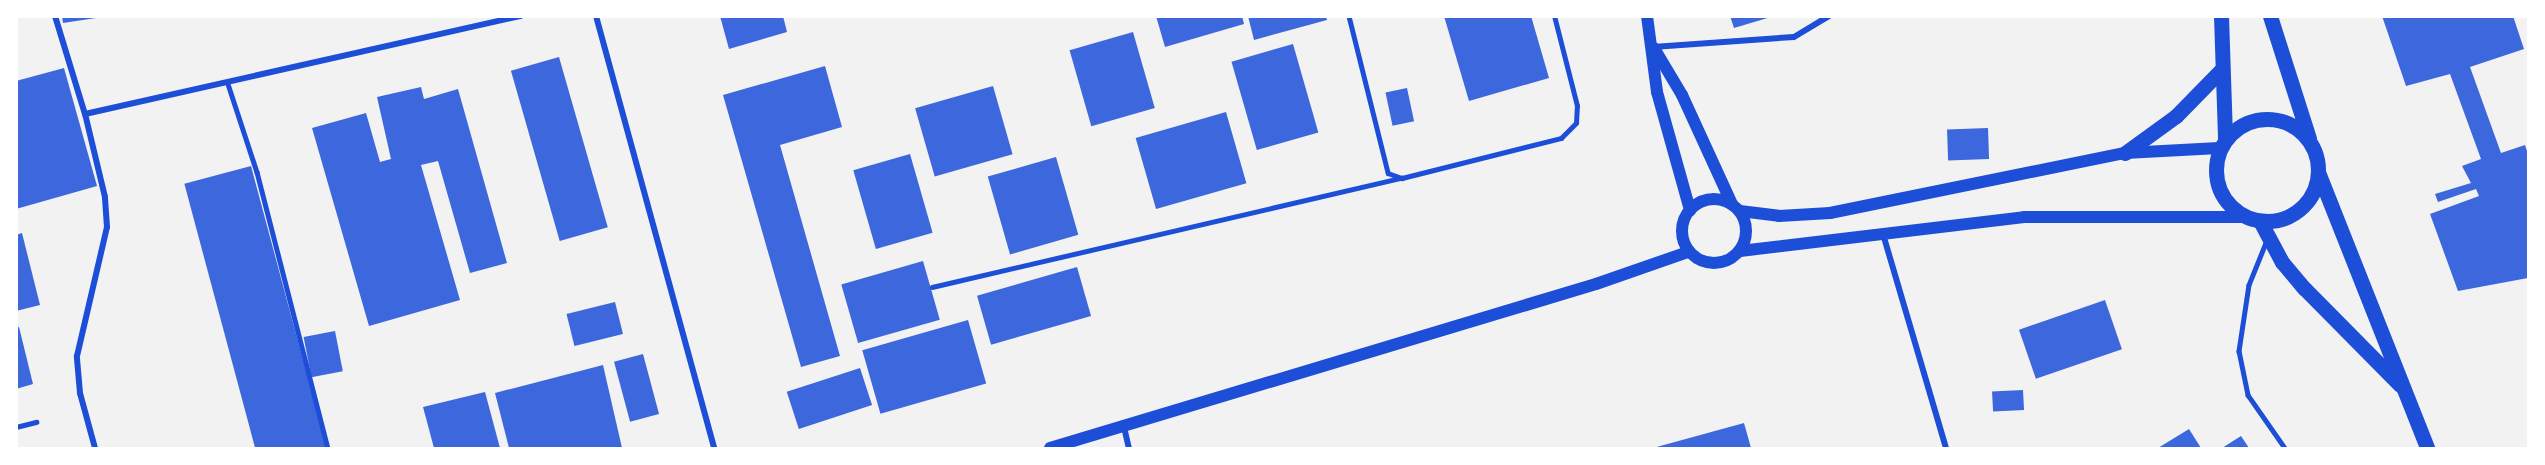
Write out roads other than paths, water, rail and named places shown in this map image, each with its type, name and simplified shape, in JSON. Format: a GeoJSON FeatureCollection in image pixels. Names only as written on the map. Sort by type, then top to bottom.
{"type":"FeatureCollection","features":[{"type":"Feature","properties":{"kind":"main road"},"geometry":{"type":"LineString","coordinates":[[1647,16],[1653,47],[1657,92],[1690,210],[1682,235],[1689,252],[1714,264],[1732,258],[1740,251],[1747,231],[1677,84],[1653,47]]}},
{"type":"Feature","properties":{"kind":"main road"},"geometry":{"type":"LineString","coordinates":[[2221,16],[2222,144],[2215,168],[2218,188],[2229,205],[2253,219],[2269,237],[2282,262],[2331,320],[2404,389]]}},
{"type":"Feature","properties":{"kind":"main road"},"geometry":{"type":"LineString","coordinates":[[2270,16],[2318,172],[2427,448]]}},
{"type":"Feature","properties":{"kind":"main road"},"geometry":{"type":"LineString","coordinates":[[2125,153],[2176,116],[2220,71]]}},
{"type":"Feature","properties":{"kind":"main road"},"geometry":{"type":"LineString","coordinates":[[1690,210],[1714,199],[1736,208],[1779,216],[1830,213],[2125,153],[2222,144],[2251,120],[2268,118],[2284,121],[2310,141]]}},
{"type":"Feature","properties":{"kind":"main road"},"geometry":{"type":"LineString","coordinates":[[1740,251],[2024,217],[2279,220],[2294,213],[2315,189],[2318,172]]}},
{"type":"Feature","properties":{"kind":"main road"},"geometry":{"type":"LineString","coordinates":[[1050,448],[1596,284],[1689,252]]}},
{"type":"Feature","properties":{"kind":"street"},"geometry":{"type":"LineString","coordinates":[[55,16],[85,114],[105,197],[107,227],[77,356],[81,393],[95,448]]}},
{"type":"Feature","properties":{"kind":"street"},"geometry":{"type":"LineString","coordinates":[[85,114],[228,84],[521,16]]}},
{"type":"Feature","properties":{"kind":"street"},"geometry":{"type":"LineString","coordinates":[[596,16],[714,448]]}},
{"type":"Feature","properties":{"kind":"street"},"geometry":{"type":"LineString","coordinates":[[1653,47],[1794,37],[1829,16]]}},
{"type":"Feature","properties":{"kind":"street"},"geometry":{"type":"LineString","coordinates":[[1883,233],[1946,448]]}},
{"type":"Feature","properties":{"kind":"street"},"geometry":{"type":"LineString","coordinates":[[1124,427],[1129,448]]}},
{"type":"Feature","properties":{"kind":"lane"},"geometry":{"type":"LineString","coordinates":[[1349,16],[1388,173],[1402,178]]}},
{"type":"Feature","properties":{"kind":"lane"},"geometry":{"type":"LineString","coordinates":[[932,287],[1402,178],[1561,138],[1576,123],[1578,106],[1554,16]]}},
{"type":"Feature","properties":{"kind":"lane"},"geometry":{"type":"LineString","coordinates":[[228,84],[257,172],[328,448]]}},
{"type":"Feature","properties":{"kind":"lane"},"geometry":{"type":"LineString","coordinates":[[2269,237],[2249,285],[2239,351],[2248,395],[2285,448]]}},
{"type":"Feature","properties":{"kind":"lane"},"geometry":{"type":"LineString","coordinates":[[16,427],[36,422]]}}]}
